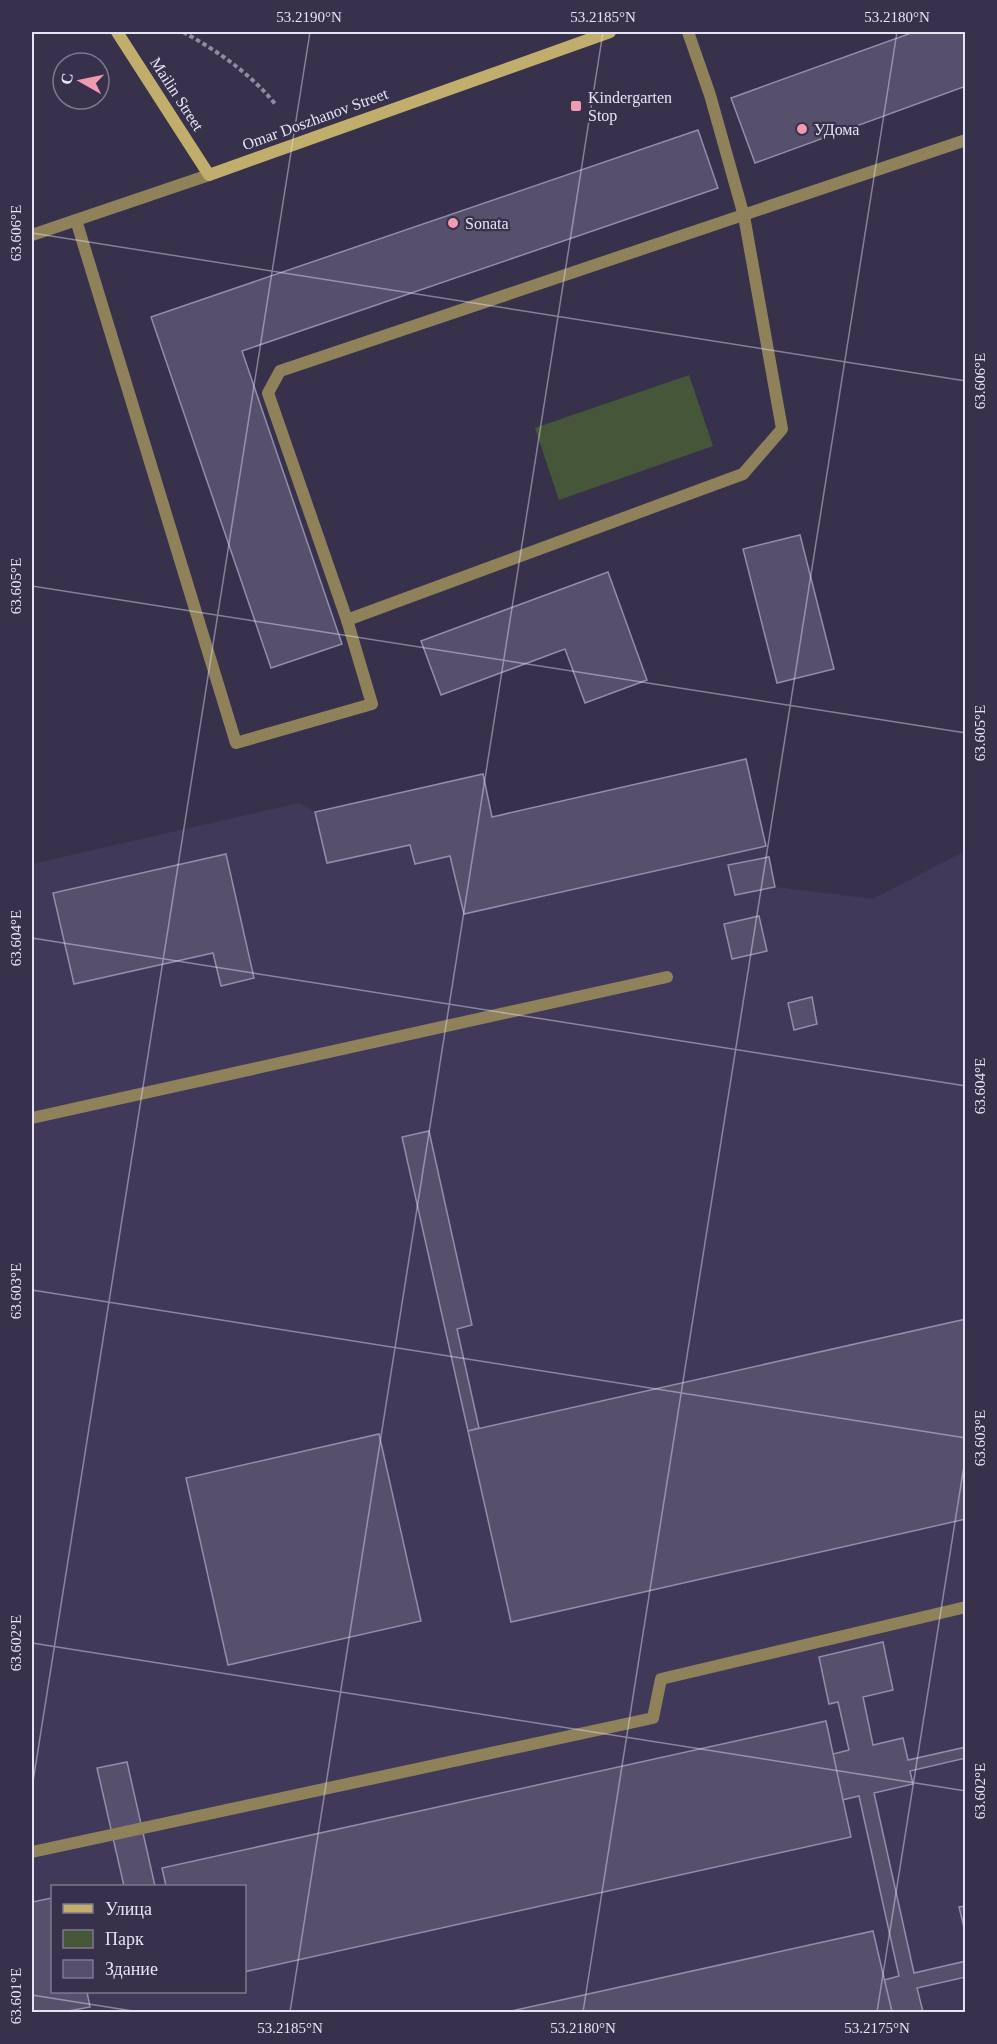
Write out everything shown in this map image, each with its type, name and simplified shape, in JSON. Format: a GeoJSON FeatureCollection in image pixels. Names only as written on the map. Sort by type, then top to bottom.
{"type":"FeatureCollection","features":[{"type":"Feature","properties":{"kind":"main road","name":"Mailin Street"},"geometry":{"type":"LineString","coordinates":[[117,32],[209,175]]}},
{"type":"Feature","properties":{"kind":"main road","name":"Omar Doszhanov Street"},"geometry":{"type":"LineString","coordinates":[[209,175],[610,32]]}},
{"type":"Feature","properties":{"kind":"street"},"geometry":{"type":"LineString","coordinates":[[347,620],[743,474],[782,429],[744,216],[710,95],[688,32]]}},
{"type":"Feature","properties":{"kind":"street"},"geometry":{"type":"LineString","coordinates":[[76,220],[236,743],[372,704],[347,620],[268,393],[280,371],[966,140]]}},
{"type":"Feature","properties":{"kind":"street","name":"Omar Doszhanov Street"},"geometry":{"type":"LineString","coordinates":[[32,235],[209,175]]}},
{"type":"Feature","properties":{"kind":"street"},"geometry":{"type":"LineString","coordinates":[[32,1118],[667,977]]}},
{"type":"Feature","properties":{"kind":"street"},"geometry":{"type":"LineString","coordinates":[[32,1852],[653,1718],[661,1678],[966,1606]]}},
{"type":"Feature","properties":{"kind":"path"},"geometry":{"type":"LineString","coordinates":[[183,32],[208,46],[258,84],[276,105]]}},
{"type":"Feature","properties":{"kind":"shaded area"},"geometry":{"type":"Polygon","coordinates":[[[746,759],[775,887],[873,899],[965,851],[965,2012],[32,2012],[32,864],[299,803],[315,812],[483,774],[492,817],[746,759]]]}},
{"type":"Feature","properties":{"kind":"green space"},"geometry":{"type":"Polygon","coordinates":[[[689,375],[713,446],[559,500],[535,428],[689,375]]]}},
{"type":"Feature","properties":{"kind":"building"},"geometry":{"type":"Polygon","coordinates":[[[914,32],[966,32],[966,86],[755,163],[731,98],[914,32]]]}},
{"type":"Feature","properties":{"kind":"building"},"geometry":{"type":"Polygon","coordinates":[[[698,130],[718,188],[242,351],[342,644],[271,668],[151,317],[698,130]]]}},
{"type":"Feature","properties":{"kind":"building"},"geometry":{"type":"Polygon","coordinates":[[[800,535],[834,669],[777,683],[743,549],[800,535]]]}},
{"type":"Feature","properties":{"kind":"building"},"geometry":{"type":"Polygon","coordinates":[[[608,572],[647,680],[585,703],[565,649],[441,695],[421,641],[608,572]]]}},
{"type":"Feature","properties":{"kind":"building"},"geometry":{"type":"Polygon","coordinates":[[[746,759],[766,846],[464,914],[450,856],[415,864],[410,845],[327,863],[315,812],[483,774],[492,817],[746,759]]]}},
{"type":"Feature","properties":{"kind":"building"},"geometry":{"type":"Polygon","coordinates":[[[226,854],[254,978],[221,986],[213,953],[74,984],[53,893],[226,854]]]}},
{"type":"Feature","properties":{"kind":"building"},"geometry":{"type":"Polygon","coordinates":[[[769,857],[775,887],[735,895],[728,865],[769,857]]]}},
{"type":"Feature","properties":{"kind":"building"},"geometry":{"type":"Polygon","coordinates":[[[759,916],[767,951],[732,959],[724,924],[759,916]]]}},
{"type":"Feature","properties":{"kind":"building"},"geometry":{"type":"Polygon","coordinates":[[[812,997],[817,1024],[794,1030],[788,1003],[812,997]]]}},
{"type":"Feature","properties":{"kind":"building"},"geometry":{"type":"Polygon","coordinates":[[[429,1131],[472,1325],[457,1329],[479,1428],[468,1431],[402,1137],[429,1131]]]}},
{"type":"Feature","properties":{"kind":"building"},"geometry":{"type":"Polygon","coordinates":[[[966,1319],[966,1519],[511,1622],[468,1431],[966,1319]]]}},
{"type":"Feature","properties":{"kind":"building"},"geometry":{"type":"Polygon","coordinates":[[[379,1434],[421,1621],[228,1665],[186,1478],[379,1434]]]}},
{"type":"Feature","properties":{"kind":"building"},"geometry":{"type":"Polygon","coordinates":[[[883,1642],[893,1690],[863,1697],[873,1745],[903,1738],[908,1760],[966,1747],[966,1758],[910,1771],[913,1784],[874,1793],[914,1973],[966,1961],[966,1977],[917,1988],[923,2012],[892,2012],[884,1980],[899,1976],[859,1796],[842,1800],[833,1754],[849,1750],[838,1702],[829,1704],[819,1657],[883,1642]]]}},
{"type":"Feature","properties":{"kind":"building"},"geometry":{"type":"Polygon","coordinates":[[[826,1721],[851,1837],[246,1972],[246,1885],[166,1885],[162,1868],[826,1721]]]}},
{"type":"Feature","properties":{"kind":"building"},"geometry":{"type":"Polygon","coordinates":[[[127,1762],[155,1885],[124,1885],[97,1768],[127,1762]]]}},
{"type":"Feature","properties":{"kind":"building"},"geometry":{"type":"Polygon","coordinates":[[[51,1898],[51,1993],[87,1993],[90,2007],[63,2012],[32,2012],[32,1902],[51,1898]]]}},
{"type":"Feature","properties":{"kind":"building"},"geometry":{"type":"Polygon","coordinates":[[[966,1906],[966,1936],[959,1907],[966,1906]]]}},
{"type":"Feature","properties":{"kind":"building"},"geometry":{"type":"Polygon","coordinates":[[[873,1931],[892,2012],[507,2012],[873,1931]]]}},
{"type":"Feature","properties":{"kind":"place","name":"Kindergarten Stop"},"geometry":{"type":"Point","coordinates":[576,106]}},
{"type":"Feature","properties":{"kind":"place","name":"УДома"},"geometry":{"type":"Point","coordinates":[802,129]}},
{"type":"Feature","properties":{"kind":"place","name":"Sonata"},"geometry":{"type":"Point","coordinates":[453,223]}}]}
